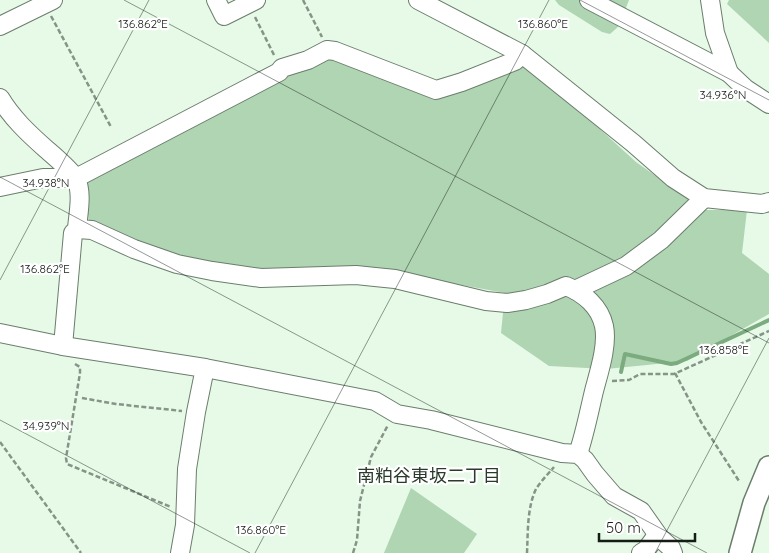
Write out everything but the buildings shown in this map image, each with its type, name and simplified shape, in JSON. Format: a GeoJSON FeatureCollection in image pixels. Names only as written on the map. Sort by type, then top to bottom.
{"type":"FeatureCollection","features":[{"type":"Feature","properties":{"kind":"main road"},"geometry":{"type":"LineString","coordinates":[[740,553],[754,504],[769,467]]}},
{"type":"Feature","properties":{"kind":"street"},"geometry":{"type":"LineString","coordinates":[[216,0],[224,16],[252,2]]}},
{"type":"Feature","properties":{"kind":"street"},"geometry":{"type":"LineString","coordinates":[[418,0],[522,54],[633,143],[673,178],[704,198],[762,204],[769,202]]}},
{"type":"Feature","properties":{"kind":"street"},"geometry":{"type":"LineString","coordinates":[[589,0],[729,72],[746,89],[769,104]]}},
{"type":"Feature","properties":{"kind":"street"},"geometry":{"type":"LineString","coordinates":[[710,0],[714,33],[729,72]]}},
{"type":"Feature","properties":{"kind":"street"},"geometry":{"type":"LineString","coordinates":[[0,26],[49,2]]}},
{"type":"Feature","properties":{"kind":"street"},"geometry":{"type":"LineString","coordinates":[[0,187],[44,178],[76,178],[281,69],[308,60],[326,50],[335,50],[436,90],[515,61],[522,54]]}},
{"type":"Feature","properties":{"kind":"street"},"geometry":{"type":"LineString","coordinates":[[0,98],[18,124],[76,178],[79,192],[77,229],[73,233],[71,250],[65,354]]}},
{"type":"Feature","properties":{"kind":"street"},"geometry":{"type":"LineString","coordinates":[[575,290],[626,266],[661,240],[704,198]]}},
{"type":"Feature","properties":{"kind":"street"},"geometry":{"type":"LineString","coordinates":[[77,229],[92,230],[134,249],[177,264],[261,278],[375,276],[486,301],[507,302],[526,300],[566,286],[575,290],[596,306],[604,327],[603,348],[587,425],[570,454]]}},
{"type":"Feature","properties":{"kind":"street"},"geometry":{"type":"LineString","coordinates":[[0,333],[65,354],[205,368],[375,402],[397,414],[431,420],[570,454],[585,460],[614,496],[641,511],[673,553]]}},
{"type":"Feature","properties":{"kind":"street"},"geometry":{"type":"LineString","coordinates":[[180,553],[185,524],[187,470],[205,368]]}},
{"type":"Feature","properties":{"kind":"street"},"geometry":{"type":"LineString","coordinates":[[641,553],[646,550],[658,535]]}},
{"type":"Feature","properties":{"kind":"path"},"geometry":{"type":"LineString","coordinates":[[303,0],[324,41],[326,50]]}},
{"type":"Feature","properties":{"kind":"path"},"geometry":{"type":"LineString","coordinates":[[49,2],[111,127]]}},
{"type":"Feature","properties":{"kind":"path"},"geometry":{"type":"LineString","coordinates":[[252,2],[281,69]]}},
{"type":"Feature","properties":{"kind":"path"},"geometry":{"type":"LineString","coordinates":[[596,386],[616,380],[629,380],[640,374],[675,373],[769,331]]}},
{"type":"Feature","properties":{"kind":"path"},"geometry":{"type":"LineString","coordinates":[[65,354],[80,367],[66,458],[67,464],[171,507],[176,506],[187,491]]}},
{"type":"Feature","properties":{"kind":"path"},"geometry":{"type":"LineString","coordinates":[[675,373],[701,422],[739,480]]}},
{"type":"Feature","properties":{"kind":"path"},"geometry":{"type":"LineString","coordinates":[[82,398],[116,404],[196,412]]}},
{"type":"Feature","properties":{"kind":"path"},"geometry":{"type":"LineString","coordinates":[[353,553],[357,540],[360,501],[371,457],[393,412]]}},
{"type":"Feature","properties":{"kind":"path"},"geometry":{"type":"LineString","coordinates":[[0,442],[81,553]]}},
{"type":"Feature","properties":{"kind":"path"},"geometry":{"type":"LineString","coordinates":[[527,553],[528,524],[537,488],[558,462],[570,454]]}},
{"type":"Feature","properties":{"kind":"green space"},"geometry":{"type":"Polygon","coordinates":[[[555,0],[629,0],[619,26],[610,34],[602,32],[559,5],[555,0]]]}},
{"type":"Feature","properties":{"kind":"green space"},"geometry":{"type":"Polygon","coordinates":[[[729,0],[769,0],[769,43],[727,4],[729,0]]]}},
{"type":"Feature","properties":{"kind":"green space"},"geometry":{"type":"Polygon","coordinates":[[[326,52],[375,56],[449,93],[524,60],[636,162],[704,210],[747,210],[742,253],[769,274],[769,314],[687,361],[606,369],[549,366],[501,333],[505,293],[380,270],[232,270],[163,255],[89,223],[83,177],[326,52]]]}},
{"type":"Feature","properties":{"kind":"green space"},"geometry":{"type":"Polygon","coordinates":[[[411,488],[477,534],[464,553],[384,553],[411,488]]]}},
{"type":"Feature","properties":{"kind":"waterway"},"geometry":{"type":"LineString","coordinates":[[621,372],[625,354],[671,364],[677,363],[769,320]]}},
{"type":"Feature","properties":{"kind":"district","name":"南粕谷東坂二丁目"},"geometry":{"type":"Point","coordinates":[429,476]}}]}
